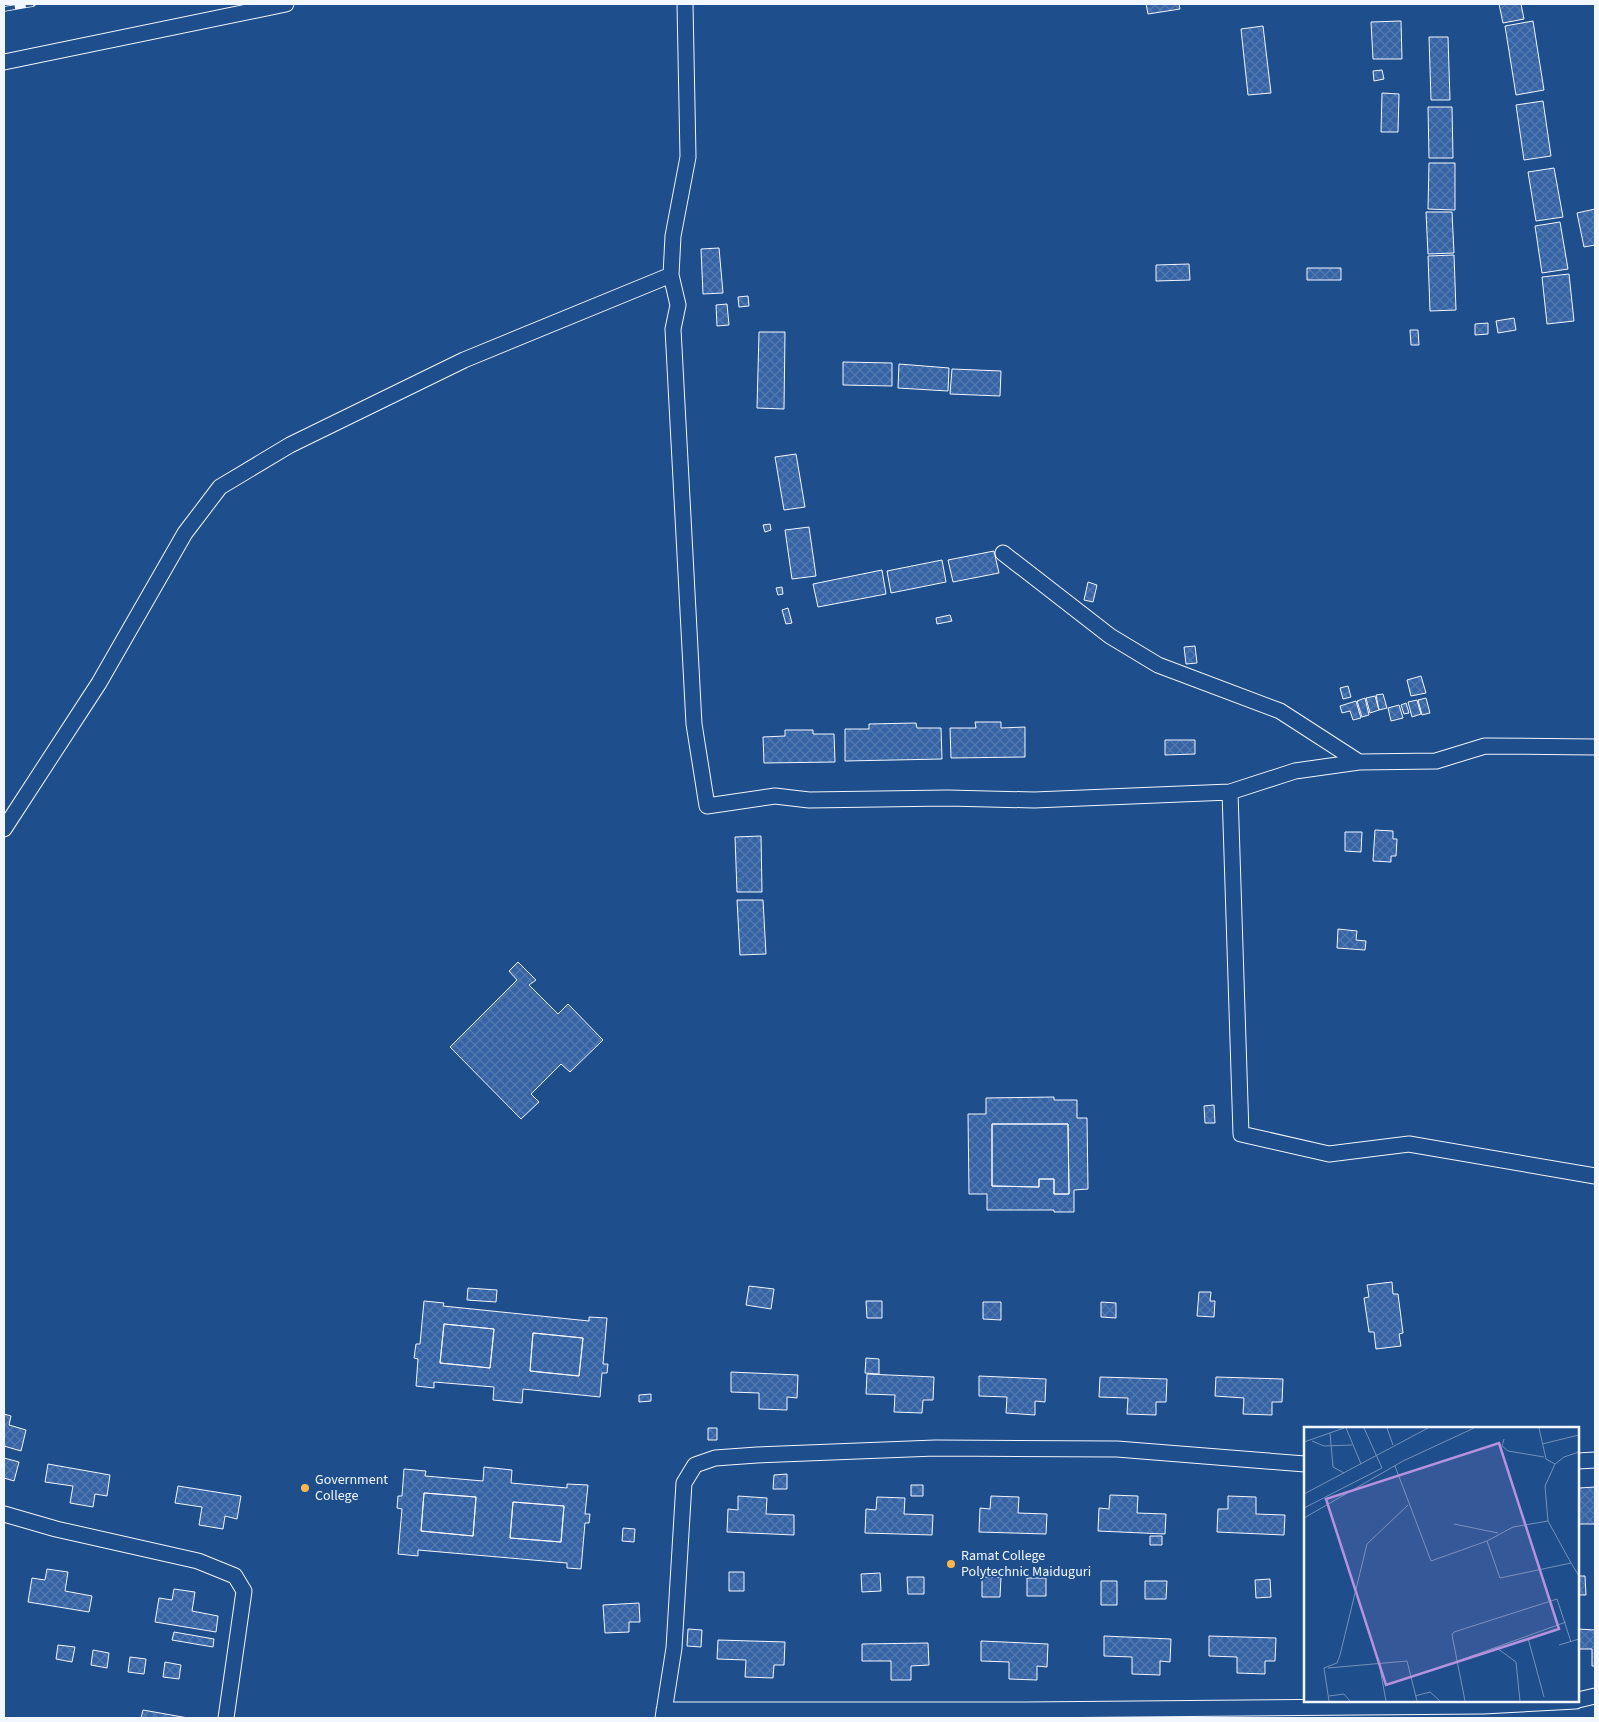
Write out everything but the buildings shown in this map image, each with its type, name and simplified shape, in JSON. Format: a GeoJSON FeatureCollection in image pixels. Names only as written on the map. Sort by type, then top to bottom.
{"type":"FeatureCollection","features":[{"type":"Feature","properties":{"kind":"street"},"geometry":{"type":"LineString","coordinates":[[4,62],[286,4]]}},
{"type":"Feature","properties":{"kind":"street"},"geometry":{"type":"LineString","coordinates":[[685,4],[688,157],[673,236],[671,275],[678,306],[673,329],[694,724],[707,806],[775,796],[809,800],[938,798],[1034,800],[1230,792],[1295,771],[1359,762],[1436,761],[1485,746],[1595,747]]}},
{"type":"Feature","properties":{"kind":"street"},"geometry":{"type":"LineString","coordinates":[[4,829],[99,683],[185,533],[220,487],[290,445],[464,360],[671,275]]}},
{"type":"Feature","properties":{"kind":"street"},"geometry":{"type":"LineString","coordinates":[[1003,554],[1110,636],[1158,665],[1280,711],[1359,762]]}},
{"type":"Feature","properties":{"kind":"street"},"geometry":{"type":"LineString","coordinates":[[1230,792],[1241,1134],[1329,1154],[1409,1144],[1595,1176]]}},
{"type":"Feature","properties":{"kind":"street"},"geometry":{"type":"LineString","coordinates":[[1304,1464],[1116,1449],[935,1448],[714,1458],[695,1465],[684,1484],[674,1648],[663,1714],[1313,1713],[1558,1702]]}},
{"type":"Feature","properties":{"kind":"street"},"geometry":{"type":"LineString","coordinates":[[1579,1461],[1595,1460]]}},
{"type":"Feature","properties":{"kind":"street"},"geometry":{"type":"LineString","coordinates":[[4,1514],[56,1529],[198,1561],[236,1576],[244,1591],[226,1718]]}},
{"type":"Feature","properties":{"kind":"street"},"geometry":{"type":"LineString","coordinates":[[1579,1700],[1595,1696]]}},
{"type":"Feature","properties":{"kind":"railway"},"geometry":{"type":"LineString","coordinates":[[4,9],[33,4]]}},
{"type":"Feature","properties":{"kind":"place","name":"Government College"},"geometry":{"type":"Point","coordinates":[305,1488]}},
{"type":"Feature","properties":{"kind":"place","name":"Ramat College Polytechnic Maiduguri"},"geometry":{"type":"Point","coordinates":[951,1564]}}]}
